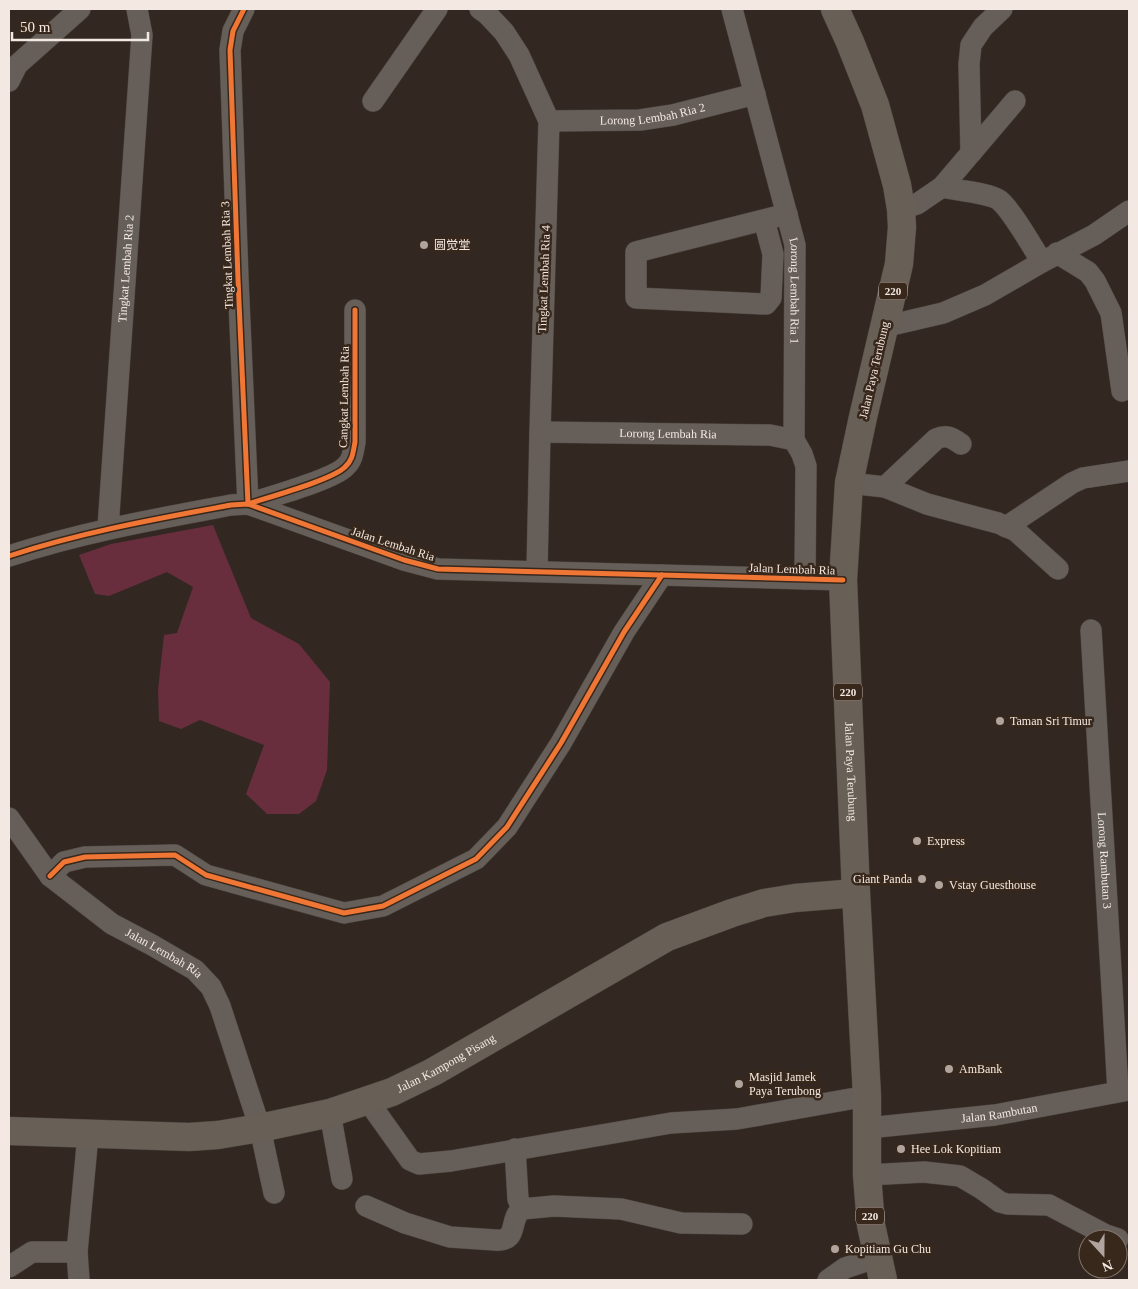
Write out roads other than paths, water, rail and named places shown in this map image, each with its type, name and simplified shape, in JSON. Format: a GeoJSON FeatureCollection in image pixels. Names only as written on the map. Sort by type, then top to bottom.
{"type":"FeatureCollection","features":[{"type":"Feature","properties":{"kind":"main road","name":"Jalan Paya Terubung"},"geometry":{"type":"LineString","coordinates":[[835,9],[875,105],[897,185],[902,227],[899,264],[883,327],[849,483],[843,580],[856,893],[867,1096],[867,1175],[871,1225],[880,1268]]}},
{"type":"Feature","properties":{"kind":"main road","name":"Jalan Kampong Pisang"},"geometry":{"type":"LineString","coordinates":[[9,1131],[189,1137],[218,1135],[260,1128],[330,1112],[392,1092],[433,1072],[667,937],[732,912],[764,903],[794,898],[856,893]]}},
{"type":"Feature","properties":{"kind":"street"},"geometry":{"type":"LineString","coordinates":[[9,81],[18,65],[80,9]]}},
{"type":"Feature","properties":{"kind":"street","name":"Tingkat Lembah Ria 2"},"geometry":{"type":"LineString","coordinates":[[108,528],[142,35],[137,9]]}},
{"type":"Feature","properties":{"kind":"street","name":"Tingkat Lembah Ria 3"},"geometry":{"type":"LineString","coordinates":[[244,9],[233,31],[230,50],[248,504]]}},
{"type":"Feature","properties":{"kind":"street"},"geometry":{"type":"LineString","coordinates":[[373,101],[437,9]]}},
{"type":"Feature","properties":{"kind":"street","name":"Tingkat Lembah Ria 4"},"geometry":{"type":"LineString","coordinates":[[480,9],[504,32],[519,55],[549,121],[537,571]]}},
{"type":"Feature","properties":{"kind":"street","name":"Lorong Lembah Ria 1"},"geometry":{"type":"LineString","coordinates":[[732,9],[796,253],[794,440],[806,466],[805,579]]}},
{"type":"Feature","properties":{"kind":"street"},"geometry":{"type":"LineString","coordinates":[[971,153],[969,64],[971,45],[983,27],[1002,9]]}},
{"type":"Feature","properties":{"kind":"street","name":"Lorong Lembah Ria 2"},"geometry":{"type":"LineString","coordinates":[[549,121],[640,120],[673,115],[755,94]]}},
{"type":"Feature","properties":{"kind":"street"},"geometry":{"type":"LineString","coordinates":[[901,208],[917,204],[942,187],[1015,101]]}},
{"type":"Feature","properties":{"kind":"street"},"geometry":{"type":"LineString","coordinates":[[942,187],[990,196],[999,200],[1050,258],[1088,272],[1095,281],[1111,313],[1122,390]]}},
{"type":"Feature","properties":{"kind":"street"},"geometry":{"type":"LineString","coordinates":[[883,327],[943,313],[985,294],[1094,235],[1129,211]]}},
{"type":"Feature","properties":{"kind":"street"},"geometry":{"type":"LineString","coordinates":[[764,220],[773,254],[771,298],[766,304],[636,298],[636,252],[787,214]]}},
{"type":"Feature","properties":{"kind":"street","name":"Cangkat Lembah Ria"},"geometry":{"type":"LineString","coordinates":[[248,504],[326,478],[344,468],[352,459],[355,442],[355,310]]}},
{"type":"Feature","properties":{"kind":"street","name":"Lorong Lembah Ria"},"geometry":{"type":"LineString","coordinates":[[540,432],[770,435],[794,440]]}},
{"type":"Feature","properties":{"kind":"street"},"geometry":{"type":"LineString","coordinates":[[885,487],[936,439],[943,436],[950,437],[960,444]]}},
{"type":"Feature","properties":{"kind":"street"},"geometry":{"type":"LineString","coordinates":[[1006,526],[1072,483],[1084,478],[1129,471]]}},
{"type":"Feature","properties":{"kind":"street"},"geometry":{"type":"LineString","coordinates":[[849,483],[885,487],[927,504],[1006,526],[1028,540],[1058,569]]}},
{"type":"Feature","properties":{"kind":"street","name":"Jalan Lembah Ria"},"geometry":{"type":"LineString","coordinates":[[9,556],[42,545],[108,528],[231,505],[248,504],[404,560],[438,569],[843,580]]}},
{"type":"Feature","properties":{"kind":"street"},"geometry":{"type":"LineString","coordinates":[[50,876],[64,862],[85,857],[175,855],[206,875],[344,913],[383,906],[476,859],[506,827],[561,744],[624,632],[662,575]]}},
{"type":"Feature","properties":{"kind":"street","name":"Lorong Rambutan 3"},"geometry":{"type":"LineString","coordinates":[[1091,630],[1124,1090]]}},
{"type":"Feature","properties":{"kind":"street","name":"Jalan Lembah Ria"},"geometry":{"type":"LineString","coordinates":[[9,818],[50,876],[112,924],[195,970],[211,987],[220,1006],[260,1128],[274,1193]]}},
{"type":"Feature","properties":{"kind":"street","name":"Jalan Rambutan"},"geometry":{"type":"LineString","coordinates":[[868,1128],[995,1115],[1124,1090]]}},
{"type":"Feature","properties":{"kind":"street"},"geometry":{"type":"LineString","coordinates":[[368,1101],[410,1160],[418,1164],[451,1161],[671,1123],[737,1119],[867,1096]]}},
{"type":"Feature","properties":{"kind":"street"},"geometry":{"type":"LineString","coordinates":[[330,1112],[342,1179]]}},
{"type":"Feature","properties":{"kind":"street"},"geometry":{"type":"LineString","coordinates":[[79,1280],[77,1252],[88,1135]]}},
{"type":"Feature","properties":{"kind":"street"},"geometry":{"type":"LineString","coordinates":[[515,1150],[518,1199],[522,1209]]}},
{"type":"Feature","properties":{"kind":"street"},"geometry":{"type":"LineString","coordinates":[[867,1175],[924,1172],[960,1176],[982,1188],[1000,1202],[1007,1204],[1049,1205],[1097,1229]]}},
{"type":"Feature","properties":{"kind":"street"},"geometry":{"type":"LineString","coordinates":[[366,1206],[405,1223],[450,1236],[500,1241],[508,1238],[512,1232],[515,1216],[522,1209],[554,1206],[621,1209],[681,1223],[742,1224]]}},
{"type":"Feature","properties":{"kind":"street"},"geometry":{"type":"LineString","coordinates":[[9,1248],[32,1252],[77,1252]]}},
{"type":"Feature","properties":{"kind":"street"},"geometry":{"type":"LineString","coordinates":[[9,1267],[32,1252]]}},
{"type":"Feature","properties":{"kind":"street"},"geometry":{"type":"LineString","coordinates":[[828,1280],[845,1268],[880,1268]]}},
{"type":"Feature","properties":{"kind":"place","name":"圆觉堂"},"geometry":{"type":"Point","coordinates":[424,245]}},
{"type":"Feature","properties":{"kind":"place","name":"Taman Sri Timur"},"geometry":{"type":"Point","coordinates":[1000,721]}},
{"type":"Feature","properties":{"kind":"place","name":"Express"},"geometry":{"type":"Point","coordinates":[917,841]}},
{"type":"Feature","properties":{"kind":"place","name":"Giant Panda"},"geometry":{"type":"Point","coordinates":[922,879]}},
{"type":"Feature","properties":{"kind":"place","name":"Vstay Guesthouse"},"geometry":{"type":"Point","coordinates":[939,885]}},
{"type":"Feature","properties":{"kind":"place","name":"AmBank"},"geometry":{"type":"Point","coordinates":[949,1069]}},
{"type":"Feature","properties":{"kind":"place","name":"Masjid Jamek Paya Terubong"},"geometry":{"type":"Point","coordinates":[739,1084]}},
{"type":"Feature","properties":{"kind":"place","name":"Hee Lok Kopitiam"},"geometry":{"type":"Point","coordinates":[901,1149]}},
{"type":"Feature","properties":{"kind":"place","name":"Kopitiam Gu Chu"},"geometry":{"type":"Point","coordinates":[835,1249]}}]}
